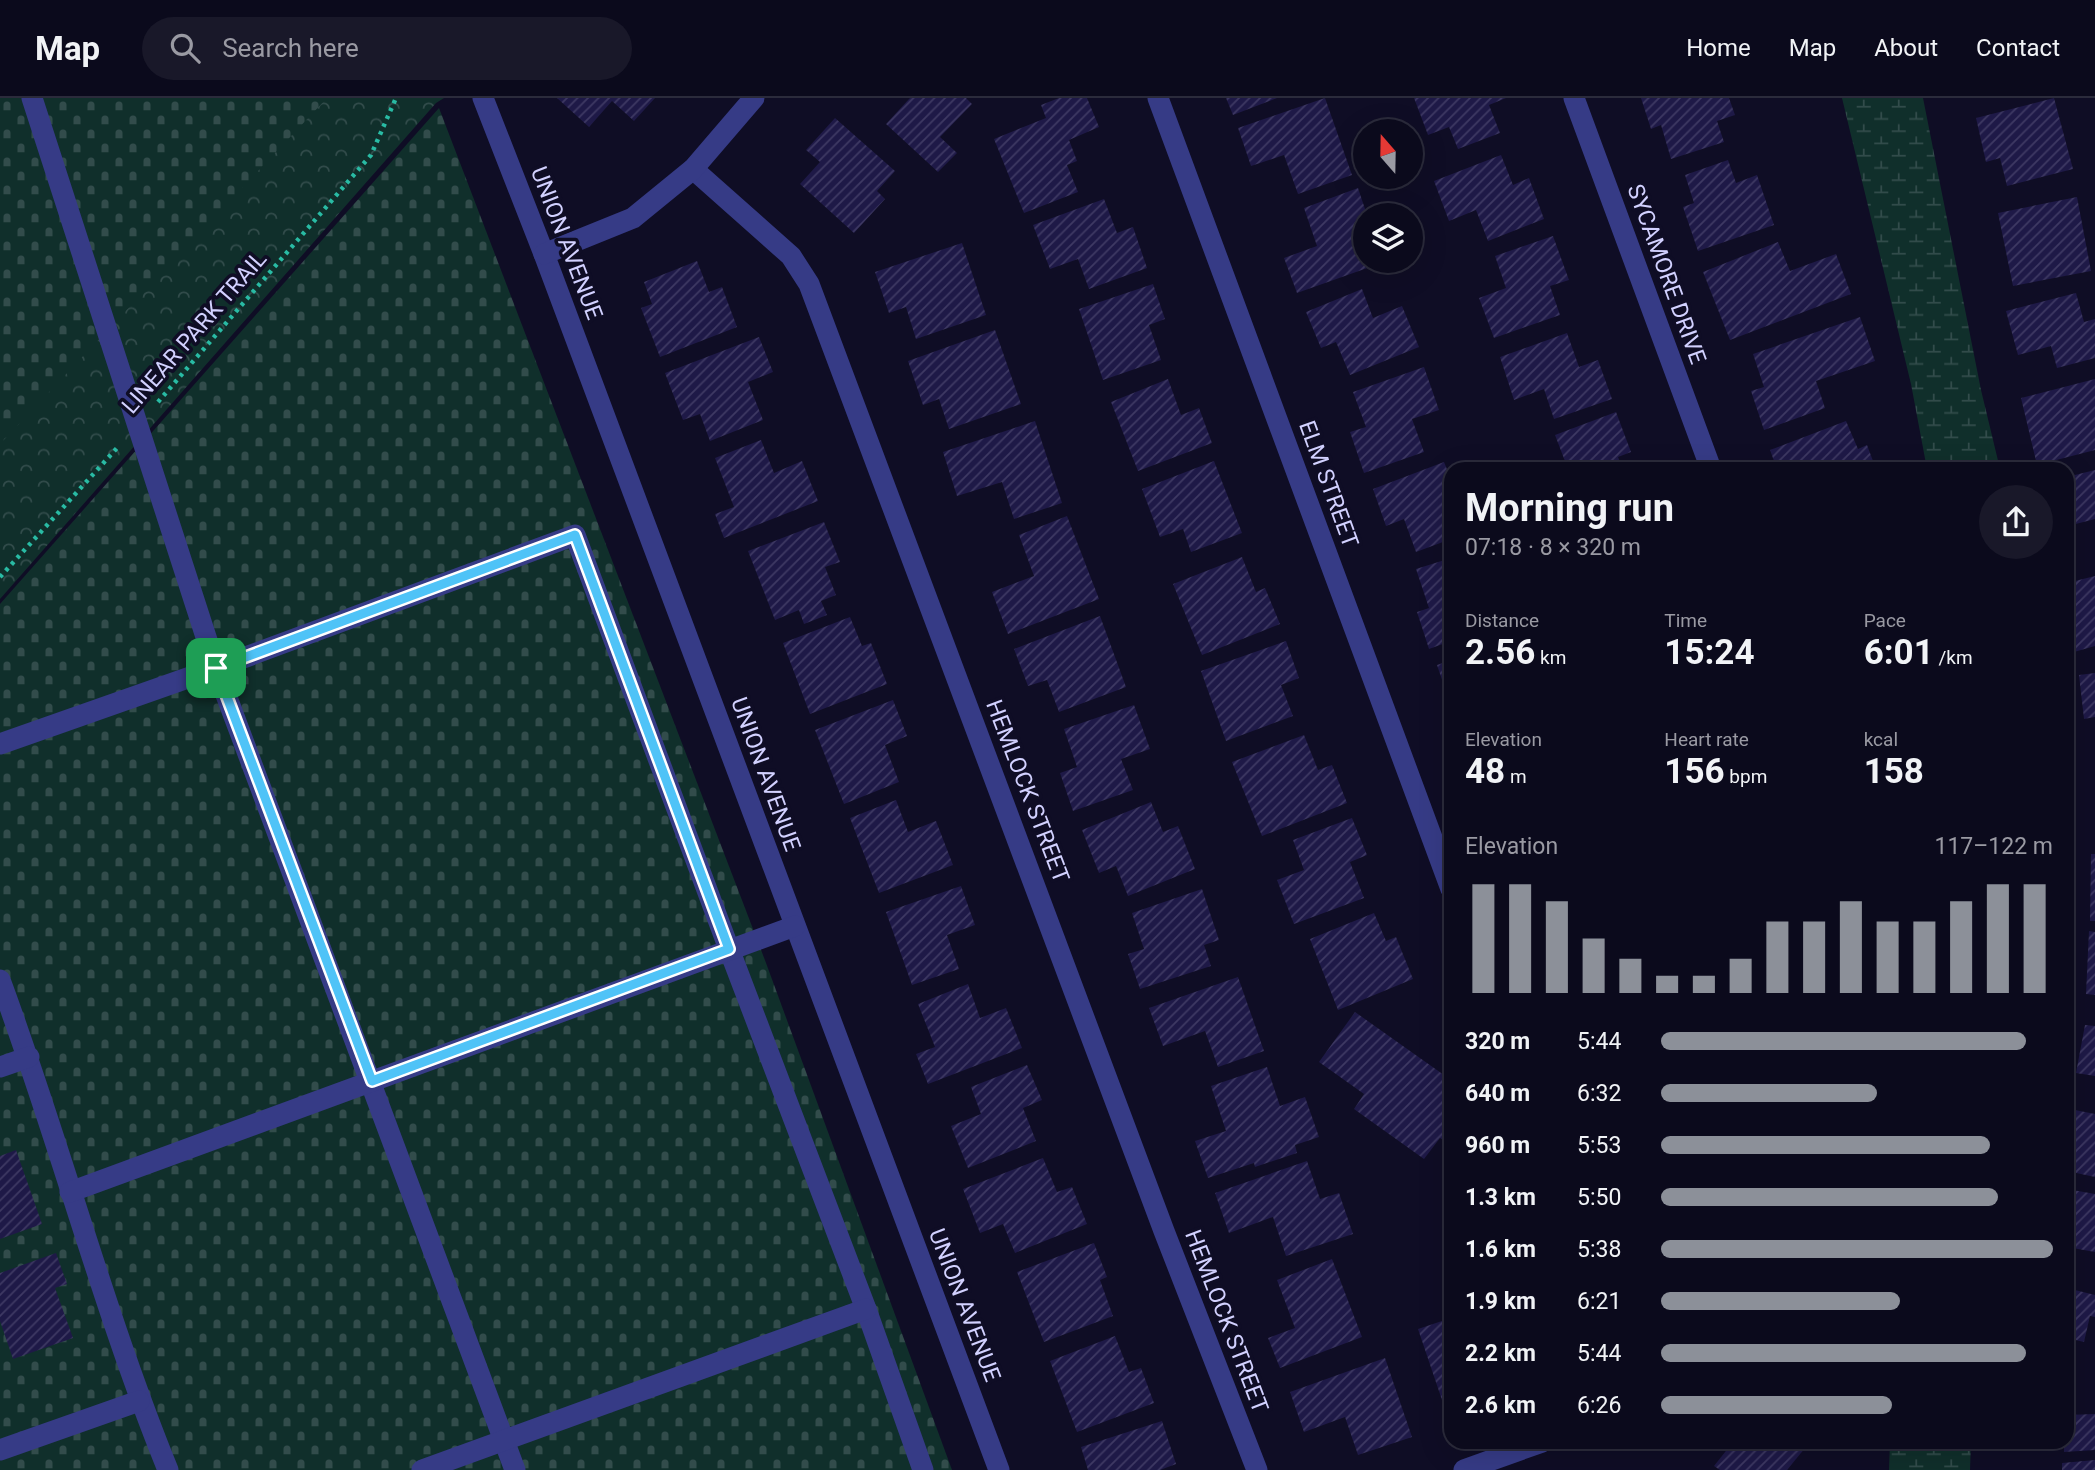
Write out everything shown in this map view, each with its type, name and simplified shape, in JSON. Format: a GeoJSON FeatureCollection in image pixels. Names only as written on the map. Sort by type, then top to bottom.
{"type":"FeatureCollection","features":[{"type":"Feature","properties":{"kind":"street"},"geometry":{"type":"LineString","coordinates":[[32,98],[216,668],[515,1470]]}},
{"type":"Feature","properties":{"kind":"street","name":"UNION AVENUE"},"geometry":{"type":"LineString","coordinates":[[483,98],[544,254],[999,1470]]}},
{"type":"Feature","properties":{"kind":"street"},"geometry":{"type":"LineString","coordinates":[[544,254],[633,218],[693,169],[754,98]]}},
{"type":"Feature","properties":{"kind":"street","name":"ELM STREET"},"geometry":{"type":"LineString","coordinates":[[1158,98],[1444,870]]}},
{"type":"Feature","properties":{"kind":"street","name":"SYCAMORE DRIVE"},"geometry":{"type":"LineString","coordinates":[[1574,98],[1707,462]]}},
{"type":"Feature","properties":{"kind":"street","name":"HEMLOCK STREET"},"geometry":{"type":"LineString","coordinates":[[693,169],[790,256],[809,284],[1256,1470]]}},
{"type":"Feature","properties":{"kind":"street"},"geometry":{"type":"LineString","coordinates":[[0,744],[216,668],[575,535],[866,1309],[923,1470]]}},
{"type":"Feature","properties":{"kind":"street"},"geometry":{"type":"LineString","coordinates":[[69,1192],[795,926]]}},
{"type":"Feature","properties":{"kind":"street"},"geometry":{"type":"LineString","coordinates":[[0,980],[29,1057],[69,1192],[139,1401],[167,1470]]}},
{"type":"Feature","properties":{"kind":"street"},"geometry":{"type":"LineString","coordinates":[[0,1067],[29,1057]]}},
{"type":"Feature","properties":{"kind":"street"},"geometry":{"type":"LineString","coordinates":[[422,1470],[866,1309]]}},
{"type":"Feature","properties":{"kind":"street"},"geometry":{"type":"LineString","coordinates":[[0,1450],[139,1401]]}},
{"type":"Feature","properties":{"kind":"street"},"geometry":{"type":"LineString","coordinates":[[1464,1470],[1522,1449]]}},
{"type":"Feature","properties":{"kind":"path","name":"LINEAR PARK TRAIL"},"geometry":{"type":"LineString","coordinates":[[0,577],[138,425],[371,155],[396,98]]}},
{"type":"Feature","properties":{"kind":"green space"},"geometry":{"type":"Polygon","coordinates":[[[0,98],[330,98],[0,463],[0,98]]]}},
{"type":"Feature","properties":{"kind":"green space"},"geometry":{"type":"Polygon","coordinates":[[[327,98],[444,98],[436,103],[0,599],[0,444],[327,98]]]}},
{"type":"Feature","properties":{"kind":"green space"},"geometry":{"type":"Polygon","coordinates":[[[1842,98],[1923,98],[1981,390],[1998,462],[1926,462],[1911,384],[1842,98]]]}},
{"type":"Feature","properties":{"kind":"green space"},"geometry":{"type":"Polygon","coordinates":[[[439,108],[766,963],[952,1470],[0,1470],[0,604],[439,108]]]}},
{"type":"Feature","properties":{"kind":"green space"},"geometry":{"type":"Polygon","coordinates":[[[1890,1449],[1971,1449],[1970,1470],[1889,1470],[1890,1449]]]}},
{"type":"Feature","properties":{"kind":"building"},"geometry":{"type":"Polygon","coordinates":[[[557,98],[655,98],[634,121],[612,101],[589,127],[557,98]]]}},
{"type":"Feature","properties":{"kind":"building"},"geometry":{"type":"Polygon","coordinates":[[[910,98],[966,98],[972,104],[940,137],[957,153],[938,172],[886,124],[910,98]]]}},
{"type":"Feature","properties":{"kind":"building"},"geometry":{"type":"Polygon","coordinates":[[[1059,98],[1087,98],[1099,127],[1069,140],[1077,161],[1067,165],[1078,192],[1024,213],[994,139],[1046,118],[1041,105],[1059,98]]]}},
{"type":"Feature","properties":{"kind":"building"},"geometry":{"type":"Polygon","coordinates":[[[1226,98],[1277,98],[1233,115],[1226,98]]]}},
{"type":"Feature","properties":{"kind":"building"},"geometry":{"type":"Polygon","coordinates":[[[1325,98],[1352,175],[1298,194],[1284,155],[1251,166],[1238,128],[1325,98]]]}},
{"type":"Feature","properties":{"kind":"building"},"geometry":{"type":"Polygon","coordinates":[[[1414,98],[1506,98],[1489,105],[1500,133],[1458,149],[1449,127],[1428,135],[1414,98]]]}},
{"type":"Feature","properties":{"kind":"building"},"geometry":{"type":"Polygon","coordinates":[[[1641,98],[1729,98],[1735,115],[1717,121],[1724,142],[1671,159],[1661,125],[1651,129],[1641,98]]]}},
{"type":"Feature","properties":{"kind":"building"},"geometry":{"type":"Polygon","coordinates":[[[2054,98],[2073,169],[2007,186],[2000,158],[1986,162],[1976,118],[2054,98]]]}},
{"type":"Feature","properties":{"kind":"building"},"geometry":{"type":"Polygon","coordinates":[[[835,118],[895,171],[877,191],[885,199],[854,233],[800,184],[820,162],[806,150],[835,118]]]}},
{"type":"Feature","properties":{"kind":"building"},"geometry":{"type":"Polygon","coordinates":[[[1501,155],[1513,185],[1529,178],[1544,219],[1488,241],[1476,210],[1449,221],[1434,181],[1501,155]]]}},
{"type":"Feature","properties":{"kind":"building"},"geometry":{"type":"Polygon","coordinates":[[[1728,160],[1736,183],[1757,175],[1774,225],[1698,251],[1683,207],[1694,203],[1685,175],[1728,160]]]}},
{"type":"Feature","properties":{"kind":"building"},"geometry":{"type":"Polygon","coordinates":[[[1355,189],[1358,189],[1363,203],[1353,203],[1353,273],[1297,293],[1284,258],[1317,246],[1304,208],[1355,189]]]}},
{"type":"Feature","properties":{"kind":"building"},"geometry":{"type":"Polygon","coordinates":[[[2077,197],[2091,271],[2013,286],[1998,213],[2077,197]]]}},
{"type":"Feature","properties":{"kind":"building"},"geometry":{"type":"Polygon","coordinates":[[[1104,199],[1117,233],[1133,227],[1147,268],[1089,289],[1078,259],[1050,269],[1033,225],[1104,199]]]}},
{"type":"Feature","properties":{"kind":"building"},"geometry":{"type":"Polygon","coordinates":[[[1553,236],[1569,280],[1550,286],[1560,315],[1494,338],[1479,298],[1506,288],[1495,256],[1553,236]]]}},
{"type":"Feature","properties":{"kind":"building"},"geometry":{"type":"Polygon","coordinates":[[[1778,242],[1790,271],[1836,254],[1851,294],[1730,340],[1703,272],[1778,242]]]}},
{"type":"Feature","properties":{"kind":"building"},"geometry":{"type":"Polygon","coordinates":[[[962,243],[986,315],[916,339],[906,307],[889,313],[875,272],[962,243]]]}},
{"type":"Feature","properties":{"kind":"building"},"geometry":{"type":"Polygon","coordinates":[[[697,261],[709,292],[722,287],[737,327],[660,357],[641,308],[652,304],[644,282],[697,261]]]}},
{"type":"Feature","properties":{"kind":"building"},"geometry":{"type":"Polygon","coordinates":[[[1153,284],[1165,319],[1149,325],[1161,360],[1103,380],[1079,309],[1153,284]]]}},
{"type":"Feature","properties":{"kind":"building"},"geometry":{"type":"Polygon","coordinates":[[[1362,289],[1373,318],[1402,306],[1419,347],[1350,375],[1336,342],[1321,348],[1306,312],[1362,289]]]}},
{"type":"Feature","properties":{"kind":"building"},"geometry":{"type":"Polygon","coordinates":[[[2076,293],[2084,322],[2095,319],[2095,358],[2057,368],[2051,346],[2018,355],[2006,311],[2076,293]]]}},
{"type":"Feature","properties":{"kind":"building"},"geometry":{"type":"Polygon","coordinates":[[[1860,317],[1875,361],[1816,381],[1825,408],[1764,430],[1751,391],[1764,387],[1753,354],[1860,317]]]}},
{"type":"Feature","properties":{"kind":"building"},"geometry":{"type":"Polygon","coordinates":[[[995,330],[1021,404],[949,429],[939,399],[923,405],[908,361],[995,330]]]}},
{"type":"Feature","properties":{"kind":"building"},"geometry":{"type":"Polygon","coordinates":[[[1567,333],[1579,367],[1598,360],[1612,399],[1554,419],[1544,389],[1514,400],[1500,357],[1567,333]]]}},
{"type":"Feature","properties":{"kind":"building"},"geometry":{"type":"Polygon","coordinates":[[[759,337],[773,372],[748,382],[763,420],[710,441],[700,414],[683,420],[665,373],[759,337]]]}},
{"type":"Feature","properties":{"kind":"building"},"geometry":{"type":"Polygon","coordinates":[[[1424,367],[1439,410],[1412,419],[1424,452],[1364,473],[1350,432],[1366,427],[1353,392],[1424,367]]]}},
{"type":"Feature","properties":{"kind":"building"},"geometry":{"type":"Polygon","coordinates":[[[1168,379],[1181,415],[1199,408],[1212,443],[1138,471],[1111,402],[1168,379]]]}},
{"type":"Feature","properties":{"kind":"building"},"geometry":{"type":"Polygon","coordinates":[[[2095,379],[2095,450],[2049,462],[2036,462],[2021,398],[2095,379]]]}},
{"type":"Feature","properties":{"kind":"building"},"geometry":{"type":"Polygon","coordinates":[[[1616,412],[1631,452],[1618,457],[1620,462],[1565,462],[1555,435],[1616,412]]]}},
{"type":"Feature","properties":{"kind":"building"},"geometry":{"type":"Polygon","coordinates":[[[1035,421],[1062,503],[1014,519],[1002,482],[957,496],[943,452],[1035,421]]]}},
{"type":"Feature","properties":{"kind":"building"},"geometry":{"type":"Polygon","coordinates":[[[1846,421],[1858,449],[1867,445],[1873,462],[1774,462],[1770,450],[1846,421]]]}},
{"type":"Feature","properties":{"kind":"building"},"geometry":{"type":"Polygon","coordinates":[[[761,440],[774,473],[802,461],[818,501],[724,538],[715,514],[734,507],[715,458],[761,440]]]}},
{"type":"Feature","properties":{"kind":"building"},"geometry":{"type":"Polygon","coordinates":[[[1214,461],[1242,533],[1191,552],[1183,529],[1160,537],[1142,489],[1214,461]]]}},
{"type":"Feature","properties":{"kind":"building"},"geometry":{"type":"Polygon","coordinates":[[[1444,462],[1444,542],[1416,552],[1404,519],[1386,526],[1373,489],[1444,462]]]}},
{"type":"Feature","properties":{"kind":"building"},"geometry":{"type":"Polygon","coordinates":[[[2095,470],[2095,519],[2074,524],[2074,475],[2095,470]]]}},
{"type":"Feature","properties":{"kind":"building"},"geometry":{"type":"Polygon","coordinates":[[[1067,516],[1099,599],[1008,634],[992,592],[1034,576],[1019,535],[1067,516]]]}},
{"type":"Feature","properties":{"kind":"building"},"geometry":{"type":"Polygon","coordinates":[[[824,522],[840,562],[825,567],[836,595],[821,601],[827,615],[804,624],[799,610],[775,620],[748,551],[824,522]]]}},
{"type":"Feature","properties":{"kind":"building"},"geometry":{"type":"Polygon","coordinates":[[[1242,557],[1256,592],[1265,588],[1280,624],[1202,655],[1173,584],[1242,557]]]}},
{"type":"Feature","properties":{"kind":"building"},"geometry":{"type":"Polygon","coordinates":[[[1444,560],[1444,644],[1429,649],[1417,612],[1429,608],[1416,569],[1444,560]]]}},
{"type":"Feature","properties":{"kind":"building"},"geometry":{"type":"Polygon","coordinates":[[[2095,576],[2095,646],[2074,652],[2074,581],[2095,576]]]}},
{"type":"Feature","properties":{"kind":"building"},"geometry":{"type":"Polygon","coordinates":[[[1100,616],[1126,687],[1059,712],[1047,680],[1028,686],[1014,649],[1100,616]]]}},
{"type":"Feature","properties":{"kind":"building"},"geometry":{"type":"Polygon","coordinates":[[[850,617],[862,646],[871,643],[887,684],[810,714],[783,643],[850,617]]]}},
{"type":"Feature","properties":{"kind":"building"},"geometry":{"type":"Polygon","coordinates":[[[1286,641],[1299,678],[1281,685],[1293,716],[1226,741],[1201,671],[1286,641]]]}},
{"type":"Feature","properties":{"kind":"building"},"geometry":{"type":"Polygon","coordinates":[[[1444,662],[1444,685],[1437,665],[1444,662]]]}},
{"type":"Feature","properties":{"kind":"building"},"geometry":{"type":"Polygon","coordinates":[[[2095,673],[2095,717],[2084,719],[2079,675],[2095,673]]]}},
{"type":"Feature","properties":{"kind":"building"},"geometry":{"type":"Polygon","coordinates":[[[893,700],[907,736],[885,745],[899,782],[844,804],[815,730],[893,700]]]}},
{"type":"Feature","properties":{"kind":"building"},"geometry":{"type":"Polygon","coordinates":[[[1134,705],[1150,749],[1121,759],[1133,790],[1073,811],[1060,773],[1077,767],[1064,729],[1134,705]]]}},
{"type":"Feature","properties":{"kind":"building"},"geometry":{"type":"Polygon","coordinates":[[[1304,735],[1318,770],[1332,765],[1347,803],[1262,836],[1232,762],[1304,735]]]}},
{"type":"Feature","properties":{"kind":"building"},"geometry":{"type":"Polygon","coordinates":[[[896,800],[908,832],[936,821],[953,865],[879,893],[850,818],[896,800]]]}},
{"type":"Feature","properties":{"kind":"building"},"geometry":{"type":"Polygon","coordinates":[[[1151,802],[1163,832],[1178,826],[1195,869],[1128,896],[1116,866],[1099,873],[1082,830],[1151,802]]]}},
{"type":"Feature","properties":{"kind":"building"},"geometry":{"type":"Polygon","coordinates":[[[1352,818],[1367,855],[1350,862],[1364,898],[1294,924],[1277,880],[1304,870],[1293,840],[1352,818]]]}},
{"type":"Feature","properties":{"kind":"building"},"geometry":{"type":"Polygon","coordinates":[[[2091,854],[2095,854],[2095,921],[2090,921],[2091,854]]]}},
{"type":"Feature","properties":{"kind":"building"},"geometry":{"type":"Polygon","coordinates":[[[961,886],[975,925],[947,935],[959,969],[912,985],[886,912],[961,886]]]}},
{"type":"Feature","properties":{"kind":"building"},"geometry":{"type":"Polygon","coordinates":[[[1202,889],[1219,940],[1204,945],[1211,966],[1140,989],[1128,954],[1144,949],[1132,913],[1202,889]]]}},
{"type":"Feature","properties":{"kind":"building"},"geometry":{"type":"Polygon","coordinates":[[[1374,913],[1386,941],[1396,937],[1413,979],[1338,1010],[1310,939],[1374,913]]]}},
{"type":"Feature","properties":{"kind":"building"},"geometry":{"type":"Polygon","coordinates":[[[2089,931],[2095,932],[2095,995],[2086,994],[2089,931]]]}},
{"type":"Feature","properties":{"kind":"building"},"geometry":{"type":"Polygon","coordinates":[[[1238,977],[1264,1051],[1218,1067],[1205,1031],[1163,1046],[1149,1008],[1238,977]]]}},
{"type":"Feature","properties":{"kind":"building"},"geometry":{"type":"Polygon","coordinates":[[[968,984],[980,1018],[1006,1008],[1022,1048],[928,1084],[916,1054],[935,1047],[918,1004],[968,984]]]}},
{"type":"Feature","properties":{"kind":"building"},"geometry":{"type":"Polygon","coordinates":[[[1355,1012],[1444,1075],[1444,1141],[1440,1138],[1424,1159],[1354,1109],[1364,1094],[1319,1062],[1355,1012]]]}},
{"type":"Feature","properties":{"kind":"building"},"geometry":{"type":"Polygon","coordinates":[[[2085,1025],[2095,1026],[2095,1076],[2076,1073],[2085,1025]]]}},
{"type":"Feature","properties":{"kind":"building"},"geometry":{"type":"Polygon","coordinates":[[[1027,1065],[1042,1100],[1023,1108],[1036,1141],[968,1168],[951,1126],[981,1114],[971,1087],[1027,1065]]]}},
{"type":"Feature","properties":{"kind":"building"},"geometry":{"type":"Polygon","coordinates":[[[1267,1067],[1280,1106],[1305,1097],[1319,1137],[1295,1145],[1297,1153],[1255,1167],[1254,1163],[1208,1178],[1195,1141],[1226,1131],[1211,1086],[1267,1067]]]}},
{"type":"Feature","properties":{"kind":"building"},"geometry":{"type":"Polygon","coordinates":[[[2074,1110],[2095,1114],[2095,1177],[2074,1172],[2074,1110]]]}},
{"type":"Feature","properties":{"kind":"building"},"geometry":{"type":"Polygon","coordinates":[[[16,1150],[42,1224],[0,1239],[0,1156],[16,1150]]]}},
{"type":"Feature","properties":{"kind":"building"},"geometry":{"type":"Polygon","coordinates":[[[1043,1158],[1057,1192],[1072,1187],[1087,1224],[1015,1253],[1003,1224],[980,1233],[963,1189],[1043,1158]]]}},
{"type":"Feature","properties":{"kind":"building"},"geometry":{"type":"Polygon","coordinates":[[[1307,1161],[1320,1199],[1339,1193],[1353,1234],[1286,1256],[1273,1217],[1229,1233],[1215,1193],[1307,1161]]]}},
{"type":"Feature","properties":{"kind":"building"},"geometry":{"type":"Polygon","coordinates":[[[2074,1190],[2095,1194],[2095,1252],[2074,1248],[2074,1190]]]}},
{"type":"Feature","properties":{"kind":"building"},"geometry":{"type":"Polygon","coordinates":[[[1094,1243],[1107,1277],[1100,1280],[1113,1316],[1044,1342],[1017,1272],[1094,1243]]]}},
{"type":"Feature","properties":{"kind":"building"},"geometry":{"type":"Polygon","coordinates":[[[56,1253],[67,1284],[55,1288],[73,1338],[13,1359],[0,1321],[0,1273],[56,1253]]]}},
{"type":"Feature","properties":{"kind":"building"},"geometry":{"type":"Polygon","coordinates":[[[1332,1259],[1362,1337],[1280,1368],[1268,1338],[1295,1328],[1277,1280],[1332,1259]]]}},
{"type":"Feature","properties":{"kind":"building"},"geometry":{"type":"Polygon","coordinates":[[[2074,1290],[2095,1295],[2095,1317],[2090,1316],[2084,1342],[2074,1340],[2074,1290]]]}},
{"type":"Feature","properties":{"kind":"building"},"geometry":{"type":"Polygon","coordinates":[[[1444,1320],[1444,1406],[1418,1329],[1444,1320]]]}},
{"type":"Feature","properties":{"kind":"building"},"geometry":{"type":"Polygon","coordinates":[[[1115,1336],[1129,1372],[1141,1368],[1154,1403],[1077,1432],[1050,1361],[1115,1336]]]}},
{"type":"Feature","properties":{"kind":"building"},"geometry":{"type":"Polygon","coordinates":[[[1385,1358],[1412,1437],[1358,1455],[1345,1417],[1304,1432],[1290,1392],[1385,1358]]]}},
{"type":"Feature","properties":{"kind":"building"},"geometry":{"type":"Polygon","coordinates":[[[2095,1414],[2095,1450],[2064,1452],[2064,1449],[2074,1449],[2074,1415],[2095,1414]]]}},
{"type":"Feature","properties":{"kind":"building"},"geometry":{"type":"Polygon","coordinates":[[[1162,1421],[1176,1464],[1160,1470],[1088,1470],[1081,1447],[1162,1421]]]}},
{"type":"Feature","properties":{"kind":"building"},"geometry":{"type":"Polygon","coordinates":[[[1727,1449],[1804,1449],[1787,1470],[1720,1470],[1714,1466],[1727,1449]]]}},
{"type":"Feature","properties":{"kind":"building"},"geometry":{"type":"Polygon","coordinates":[[[2003,1449],[2033,1449],[2033,1450],[2003,1449]]]}},
{"type":"Feature","properties":{"kind":"building"},"geometry":{"type":"Polygon","coordinates":[[[2095,1460],[2095,1470],[2062,1470],[2062,1463],[2095,1460]]]}},
{"type":"Feature","properties":{"kind":"route"},"geometry":{"type":"LineString","coordinates":[[575,535],[729,949],[372,1081],[216,668],[575,535]]}}]}
